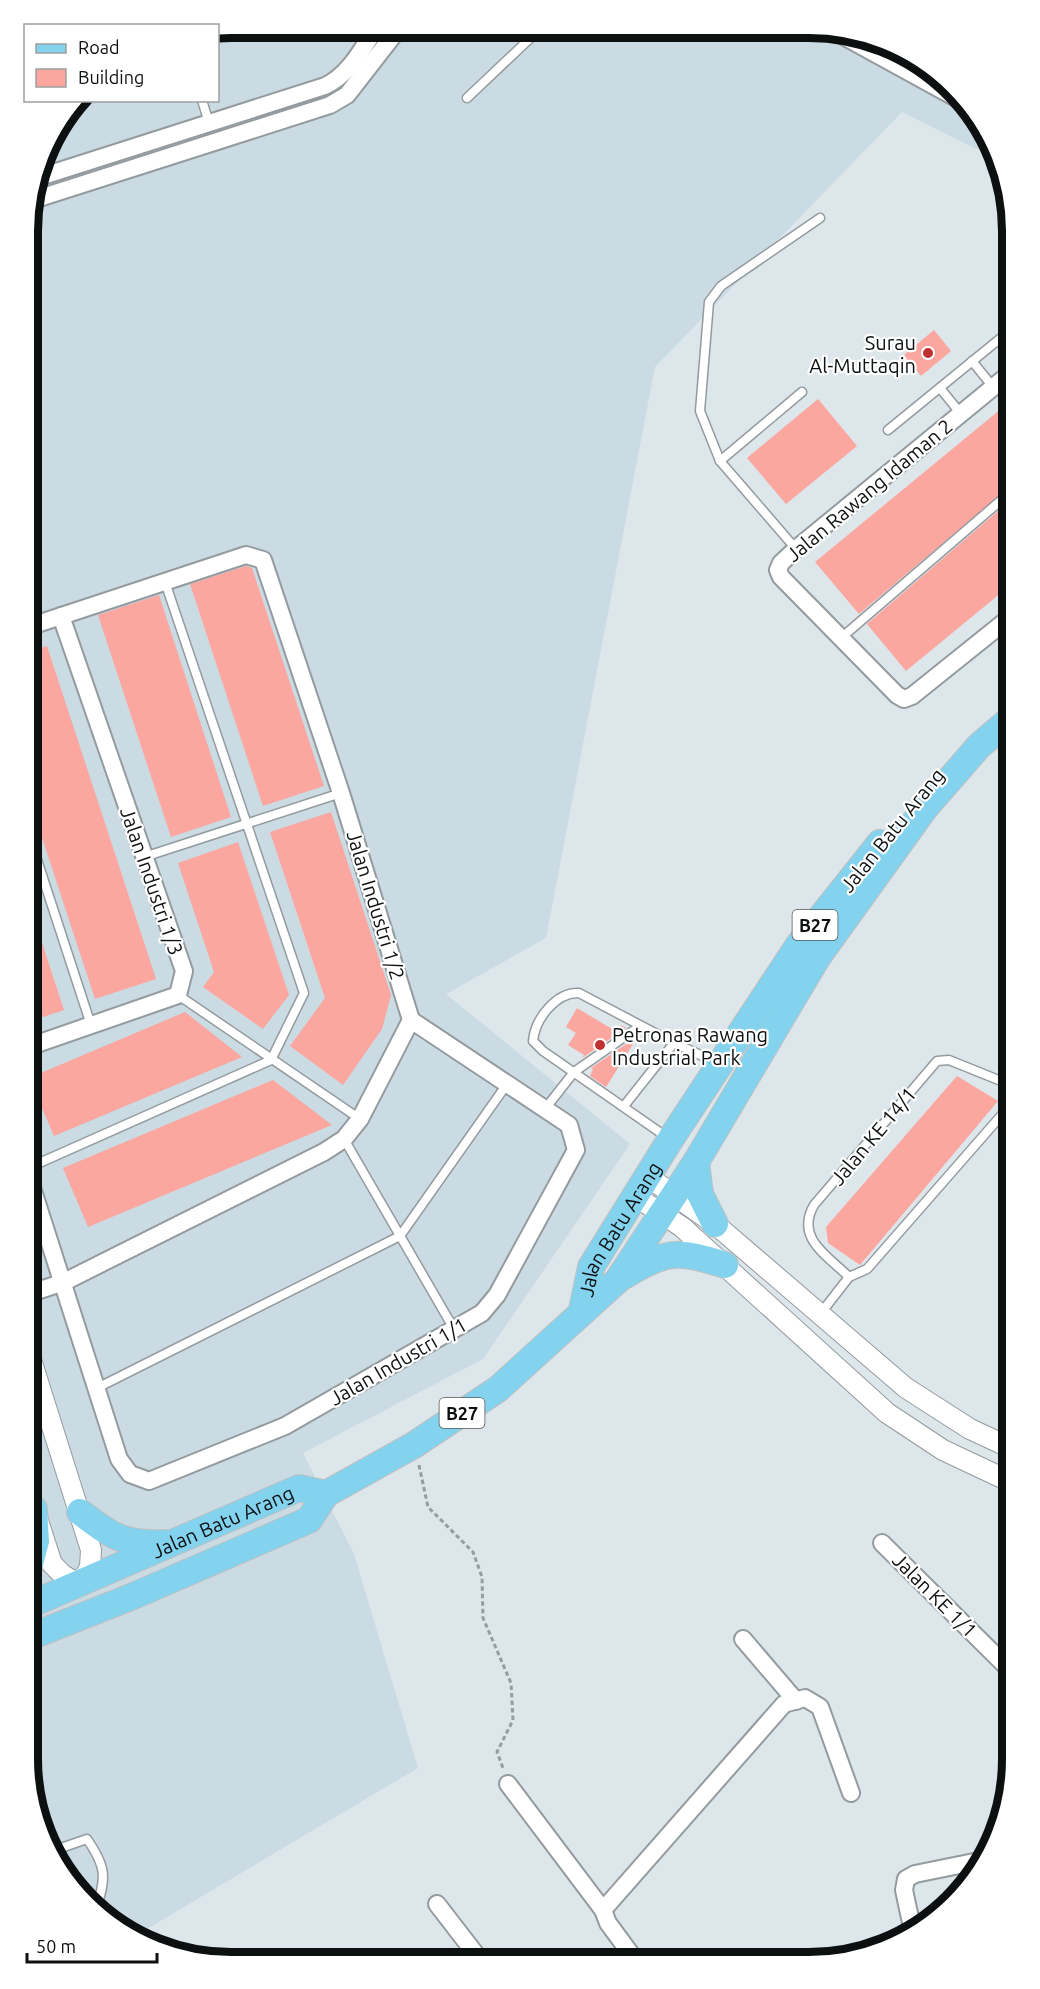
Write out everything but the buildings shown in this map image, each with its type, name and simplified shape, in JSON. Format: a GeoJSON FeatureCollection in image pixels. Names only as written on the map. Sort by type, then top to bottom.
{"type":"FeatureCollection","features":[{"type":"Feature","properties":{"kind":"main road","name":"Jalan Batu Arang"},"geometry":{"type":"LineString","coordinates":[[582,1310],[591,1268],[670,1140],[798,946],[913,801],[968,739],[1003,707]]}},
{"type":"Feature","properties":{"kind":"main road","name":"Jalan Batu Arang"},"geometry":{"type":"LineString","coordinates":[[38,1601],[299,1488],[326,1494],[414,1445],[498,1389],[541,1352],[582,1310],[618,1280],[696,1161],[817,958],[925,808],[979,746],[1003,726]]}},
{"type":"Feature","properties":{"kind":"main road"},"geometry":{"type":"LineString","coordinates":[[696,1161],[700,1194],[715,1224]]}},
{"type":"Feature","properties":{"kind":"main road"},"geometry":{"type":"LineString","coordinates":[[618,1280],[651,1259],[673,1255],[693,1255],[725,1265]]}},
{"type":"Feature","properties":{"kind":"main road"},"geometry":{"type":"LineString","coordinates":[[38,1634],[131,1597],[309,1520],[326,1494]]}},
{"type":"Feature","properties":{"kind":"main road"},"geometry":{"type":"LineString","coordinates":[[80,1512],[108,1533],[137,1544],[172,1543]]}},
{"type":"Feature","properties":{"kind":"main road"},"geometry":{"type":"LineString","coordinates":[[53,1628],[70,1605],[80,1584],[101,1596],[131,1597]]}},
{"type":"Feature","properties":{"kind":"street"},"geometry":{"type":"LineString","coordinates":[[46,175],[337,80],[368,38]]}},
{"type":"Feature","properties":{"kind":"street"},"geometry":{"type":"LineString","coordinates":[[40,198],[330,105],[347,95],[391,38]]}},
{"type":"Feature","properties":{"kind":"street"},"geometry":{"type":"LineString","coordinates":[[884,53],[939,87]]}},
{"type":"Feature","properties":{"kind":"street","name":"Jalan Rawang Idaman 2"},"geometry":{"type":"LineString","coordinates":[[1003,381],[796,549],[781,563],[778,570],[781,577],[897,695],[904,699],[912,696],[1003,623]]}},
{"type":"Feature","properties":{"kind":"street","name":"Jalan Industri 1/2"},"geometry":{"type":"LineString","coordinates":[[38,624],[246,555],[263,561],[341,793],[411,1020]]}},
{"type":"Feature","properties":{"kind":"street","name":"Jalan Industri 1/3"},"geometry":{"type":"LineString","coordinates":[[61,616],[184,971],[178,995]]}},
{"type":"Feature","properties":{"kind":"street"},"geometry":{"type":"LineString","coordinates":[[38,1044],[178,995]]}},
{"type":"Feature","properties":{"kind":"street"},"geometry":{"type":"LineString","coordinates":[[38,1290],[64,1282],[324,1152],[344,1139],[360,1119],[411,1020]]}},
{"type":"Feature","properties":{"kind":"street","name":"Jalan Industri 1/1"},"geometry":{"type":"LineString","coordinates":[[38,1205],[118,1459],[130,1474],[149,1481],[285,1426],[482,1313],[497,1295],[576,1150],[569,1125],[411,1020]]}},
{"type":"Feature","properties":{"kind":"street"},"geometry":{"type":"LineString","coordinates":[[641,1186],[669,1204],[715,1224],[906,1388],[970,1429],[1002,1444]]}},
{"type":"Feature","properties":{"kind":"street"},"geometry":{"type":"LineString","coordinates":[[669,1204],[682,1227],[887,1413],[943,1450],[1002,1478]]}},
{"type":"Feature","properties":{"kind":"street"},"geometry":{"type":"LineString","coordinates":[[38,1381],[91,1550],[90,1567],[80,1584],[63,1575],[52,1564],[38,1520]]}},
{"type":"Feature","properties":{"kind":"street","name":"Jalan KE 1/1"},"geometry":{"type":"LineString","coordinates":[[882,1543],[1002,1662]]}},
{"type":"Feature","properties":{"kind":"street"},"geometry":{"type":"LineString","coordinates":[[743,1640],[796,1701]]}},
{"type":"Feature","properties":{"kind":"street"},"geometry":{"type":"LineString","coordinates":[[603,1910],[783,1704],[805,1698],[820,1707],[851,1793]]}},
{"type":"Feature","properties":{"kind":"street"},"geometry":{"type":"LineString","coordinates":[[508,1784],[603,1910],[608,1923],[629,1952]]}},
{"type":"Feature","properties":{"kind":"street"},"geometry":{"type":"LineString","coordinates":[[911,1923],[904,1890],[906,1879],[915,1874],[972,1862]]}},
{"type":"Feature","properties":{"kind":"street"},"geometry":{"type":"LineString","coordinates":[[437,1904],[474,1952]]}},
{"type":"Feature","properties":{"kind":"lane"},"geometry":{"type":"LineString","coordinates":[[466,98],[530,38]]}},
{"type":"Feature","properties":{"kind":"lane"},"geometry":{"type":"LineString","coordinates":[[203,102],[209,123]]}},
{"type":"Feature","properties":{"kind":"lane"},"geometry":{"type":"LineString","coordinates":[[796,549],[720,461],[700,411],[709,302],[722,286],[820,218]]}},
{"type":"Feature","properties":{"kind":"lane"},"geometry":{"type":"LineString","coordinates":[[888,430],[1003,336]]}},
{"type":"Feature","properties":{"kind":"lane"},"geometry":{"type":"LineString","coordinates":[[972,361],[993,387]]}},
{"type":"Feature","properties":{"kind":"lane"},"geometry":{"type":"LineString","coordinates":[[940,388],[961,414]]}},
{"type":"Feature","properties":{"kind":"lane"},"geometry":{"type":"LineString","coordinates":[[720,461],[802,392]]}},
{"type":"Feature","properties":{"kind":"lane"},"geometry":{"type":"LineString","coordinates":[[841,638],[1003,499]]}},
{"type":"Feature","properties":{"kind":"lane"},"geometry":{"type":"LineString","coordinates":[[38,1164],[271,1059],[304,993],[165,582]]}},
{"type":"Feature","properties":{"kind":"lane"},"geometry":{"type":"LineString","coordinates":[[144,857],[341,793]]}},
{"type":"Feature","properties":{"kind":"lane"},"geometry":{"type":"LineString","coordinates":[[38,863],[91,1025]]}},
{"type":"Feature","properties":{"kind":"lane"},"geometry":{"type":"LineString","coordinates":[[670,1140],[543,1051],[533,1041],[534,1032],[557,998],[567,993],[579,993],[674,1043],[722,1064]]}},
{"type":"Feature","properties":{"kind":"lane"},"geometry":{"type":"LineString","coordinates":[[178,995],[360,1119]]}},
{"type":"Feature","properties":{"kind":"lane"},"geometry":{"type":"LineString","coordinates":[[545,1109],[574,1072],[640,1026]]}},
{"type":"Feature","properties":{"kind":"lane"},"geometry":{"type":"LineString","coordinates":[[624,1106],[674,1043]]}},
{"type":"Feature","properties":{"kind":"lane","name":"Jalan KE 14/1"},"geometry":{"type":"LineString","coordinates":[[849,1277],[808,1235],[807,1218],[814,1205],[937,1061],[950,1060],[1002,1081]]}},
{"type":"Feature","properties":{"kind":"lane"},"geometry":{"type":"LineString","coordinates":[[97,1388],[400,1236],[507,1084]]}},
{"type":"Feature","properties":{"kind":"lane"},"geometry":{"type":"LineString","coordinates":[[820,1314],[849,1277],[867,1269],[1002,1114]]}},
{"type":"Feature","properties":{"kind":"lane"},"geometry":{"type":"LineString","coordinates":[[344,1139],[454,1329]]}},
{"type":"Feature","properties":{"kind":"lane"},"geometry":{"type":"LineString","coordinates":[[60,1848],[87,1839],[102,1861],[104,1882],[99,1899]]}},
{"type":"Feature","properties":{"kind":"path"},"geometry":{"type":"LineString","coordinates":[[414,1445],[428,1507],[473,1552],[482,1577],[483,1618],[511,1683],[513,1720],[497,1752],[508,1784]]}},
{"type":"Feature","properties":{"kind":"shaded area"},"geometry":{"type":"Polygon","coordinates":[[[219,38],[822,38],[847,41],[895,57],[937,85],[955,103],[984,146],[976,149],[902,112],[655,367],[546,938],[446,994],[630,1144],[483,1359],[303,1453],[354,1554],[418,1768],[144,1931],[113,1912],[77,1876],[57,1844],[41,1796],[38,1771],[38,231],[41,193],[52,157],[63,134],[86,102],[219,102],[219,38]]]}},
{"type":"Feature","properties":{"kind":"place","name":"Surau Al-Muttaqin"},"geometry":{"type":"Point","coordinates":[928,353]}},
{"type":"Feature","properties":{"kind":"place","name":"Petronas Rawang Industrial Park"},"geometry":{"type":"Point","coordinates":[600,1045]}}]}
